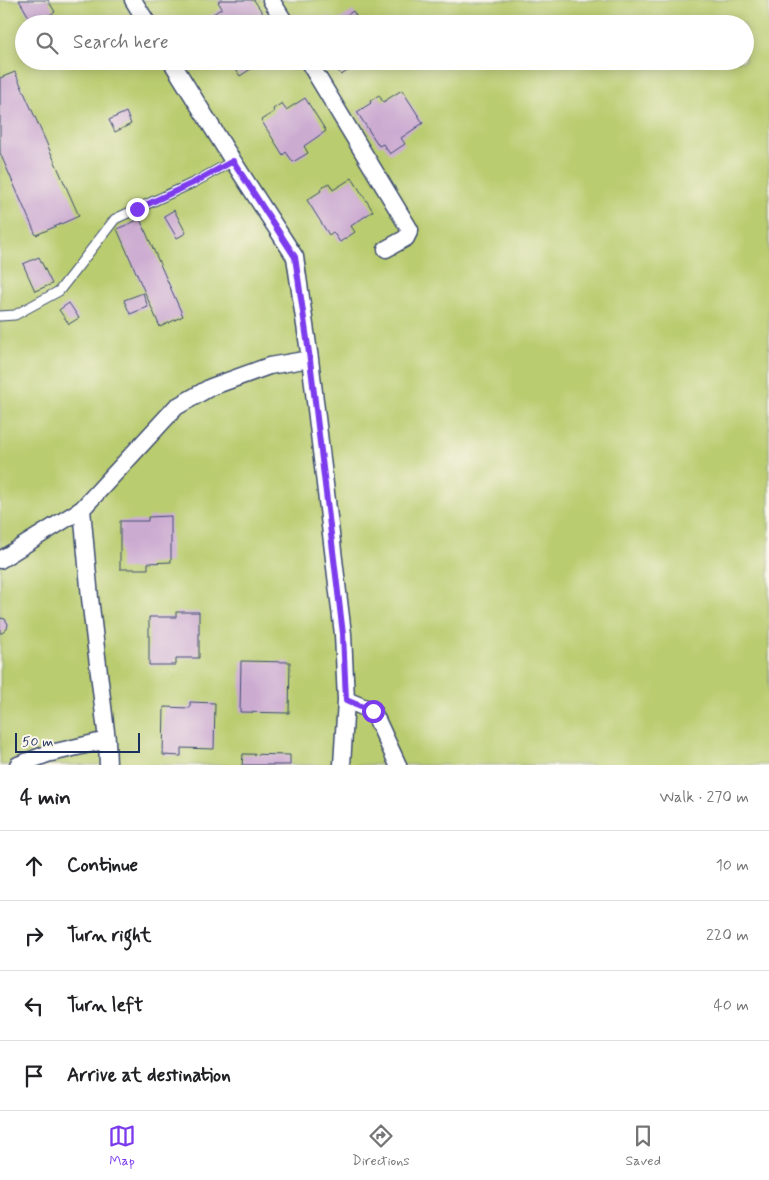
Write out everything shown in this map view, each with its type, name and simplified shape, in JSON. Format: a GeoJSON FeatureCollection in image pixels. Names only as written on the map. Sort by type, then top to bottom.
{"type":"FeatureCollection","features":[{"type":"Feature","properties":{"kind":"street"},"geometry":{"type":"LineString","coordinates":[[133,0],[142,15]]}},
{"type":"Feature","properties":{"kind":"street"},"geometry":{"type":"LineString","coordinates":[[271,0],[280,15]]}},
{"type":"Feature","properties":{"kind":"street"},"geometry":{"type":"LineString","coordinates":[[177,70],[295,257],[310,360],[343,634],[346,700],[342,765]]}},
{"type":"Feature","properties":{"kind":"street"},"geometry":{"type":"LineString","coordinates":[[313,70],[410,230],[406,238],[386,249]]}},
{"type":"Feature","properties":{"kind":"street"},"geometry":{"type":"LineString","coordinates":[[0,560],[82,509],[176,407],[210,387],[269,366],[310,360]]}},
{"type":"Feature","properties":{"kind":"street"},"geometry":{"type":"LineString","coordinates":[[82,509],[90,598],[107,740],[108,765]]}},
{"type":"Feature","properties":{"kind":"street"},"geometry":{"type":"LineString","coordinates":[[346,700],[373,711],[398,765]]}},
{"type":"Feature","properties":{"kind":"street"},"geometry":{"type":"LineString","coordinates":[[18,765],[47,754],[107,740]]}},
{"type":"Feature","properties":{"kind":"lane"},"geometry":{"type":"LineString","coordinates":[[0,316],[15,315],[58,291],[115,219],[195,182],[233,161]]}},
{"type":"Feature","properties":{"kind":"green space"},"geometry":{"type":"Polygon","coordinates":[[[0,0],[769,0],[769,765],[0,765],[0,0]]]}},
{"type":"Feature","properties":{"kind":"building"},"geometry":{"type":"Polygon","coordinates":[[[19,0],[48,0],[55,12],[50,15],[28,15],[19,0]]]}},
{"type":"Feature","properties":{"kind":"building"},"geometry":{"type":"Polygon","coordinates":[[[221,0],[254,0],[264,15],[212,15],[222,8],[218,2],[221,0]]]}},
{"type":"Feature","properties":{"kind":"building"},"geometry":{"type":"Polygon","coordinates":[[[353,11],[355,15],[347,15],[353,11]]]}},
{"type":"Feature","properties":{"kind":"building"},"geometry":{"type":"Polygon","coordinates":[[[236,70],[249,70],[240,76],[236,70]]]}},
{"type":"Feature","properties":{"kind":"building"},"geometry":{"type":"Polygon","coordinates":[[[338,70],[349,70],[341,75],[338,70]]]}},
{"type":"Feature","properties":{"kind":"building"},"geometry":{"type":"Polygon","coordinates":[[[15,72],[79,216],[36,235],[0,153],[0,78],[15,72]]]}},
{"type":"Feature","properties":{"kind":"building"},"geometry":{"type":"Polygon","coordinates":[[[402,90],[423,123],[401,138],[405,144],[390,154],[383,144],[379,146],[357,112],[379,95],[383,102],[402,90]]]}},
{"type":"Feature","properties":{"kind":"building"},"geometry":{"type":"Polygon","coordinates":[[[305,98],[326,131],[304,146],[308,153],[293,162],[286,152],[283,155],[261,120],[274,112],[273,109],[282,103],[286,110],[305,98]]]}},
{"type":"Feature","properties":{"kind":"building"},"geometry":{"type":"Polygon","coordinates":[[[126,112],[131,124],[115,132],[109,120],[126,112]]]}},
{"type":"Feature","properties":{"kind":"building"},"geometry":{"type":"Polygon","coordinates":[[[352,178],[373,211],[351,226],[355,232],[340,242],[333,232],[329,235],[307,200],[329,183],[333,190],[352,178]]]}},
{"type":"Feature","properties":{"kind":"building"},"geometry":{"type":"Polygon","coordinates":[[[174,210],[186,233],[177,238],[164,216],[174,210]]]}},
{"type":"Feature","properties":{"kind":"building"},"geometry":{"type":"Polygon","coordinates":[[[140,219],[183,316],[160,327],[117,229],[140,219]]]}},
{"type":"Feature","properties":{"kind":"building"},"geometry":{"type":"Polygon","coordinates":[[[39,257],[52,284],[35,291],[23,264],[39,257]]]}},
{"type":"Feature","properties":{"kind":"building"},"geometry":{"type":"Polygon","coordinates":[[[143,293],[148,307],[130,314],[124,300],[143,293]]]}},
{"type":"Feature","properties":{"kind":"building"},"geometry":{"type":"Polygon","coordinates":[[[69,303],[79,318],[69,324],[59,310],[69,303]]]}},
{"type":"Feature","properties":{"kind":"building"},"geometry":{"type":"Polygon","coordinates":[[[171,516],[171,562],[148,563],[148,569],[120,569],[120,521],[148,521],[148,517],[171,516]]]}},
{"type":"Feature","properties":{"kind":"building"},"geometry":{"type":"Polygon","coordinates":[[[176,612],[199,612],[199,658],[176,658],[176,665],[149,665],[149,617],[176,617],[176,612]]]}},
{"type":"Feature","properties":{"kind":"building"},"geometry":{"type":"Polygon","coordinates":[[[0,618],[5,619],[8,624],[7,629],[2,633],[0,633],[0,618]]]}},
{"type":"Feature","properties":{"kind":"building"},"geometry":{"type":"Polygon","coordinates":[[[241,661],[290,662],[289,713],[240,712],[241,661]]]}},
{"type":"Feature","properties":{"kind":"building"},"geometry":{"type":"Polygon","coordinates":[[[190,702],[215,703],[214,749],[181,748],[181,756],[163,755],[164,707],[190,708],[190,702]]]}},
{"type":"Feature","properties":{"kind":"building"},"geometry":{"type":"Polygon","coordinates":[[[243,754],[290,755],[290,765],[242,765],[243,754]]]}},
{"type":"Feature","properties":{"kind":"route"},"geometry":{"type":"LineString","coordinates":[[137,209],[195,182],[233,161],[295,257],[310,360],[343,634],[346,700],[373,711]]}}]}
